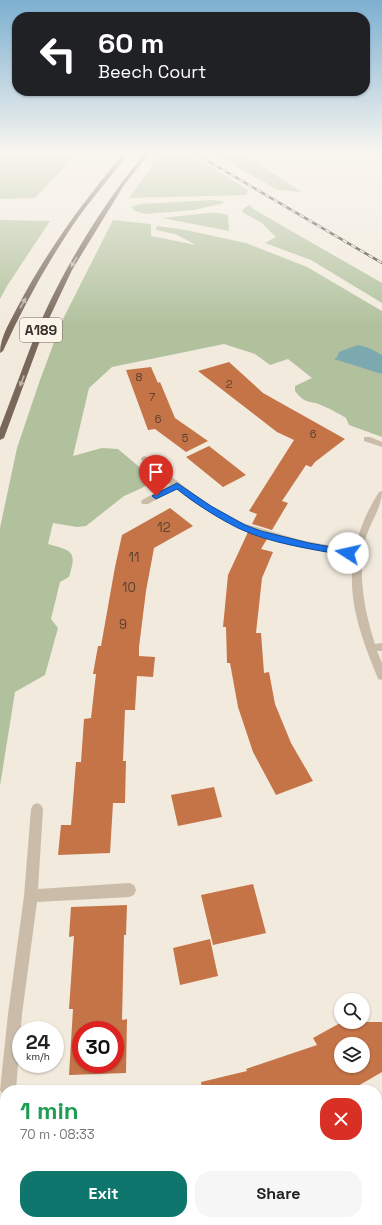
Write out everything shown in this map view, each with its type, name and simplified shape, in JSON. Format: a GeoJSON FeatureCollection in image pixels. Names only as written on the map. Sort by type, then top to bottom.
{"type":"FeatureCollection","features":[{"type":"Feature","properties":{"kind":"main road","name":"A189"},"geometry":{"type":"LineString","coordinates":[[0,351],[11,324],[38,276],[80,211]]}},
{"type":"Feature","properties":{"kind":"main road","name":"A189"},"geometry":{"type":"LineString","coordinates":[[0,438],[42,327],[69,270],[105,211]]}},
{"type":"Feature","properties":{"kind":"street"},"geometry":{"type":"LineString","coordinates":[[367,439],[382,445]]}},
{"type":"Feature","properties":{"kind":"street"},"geometry":{"type":"LineString","coordinates":[[145,459],[208,508],[242,527],[302,544],[358,554]]}},
{"type":"Feature","properties":{"kind":"street"},"geometry":{"type":"LineString","coordinates":[[145,502],[177,485]]}},
{"type":"Feature","properties":{"kind":"street"},"geometry":{"type":"LineString","coordinates":[[382,494],[376,502],[364,528],[358,554],[357,592],[362,622],[370,648],[382,676]]}},
{"type":"Feature","properties":{"kind":"street"},"geometry":{"type":"LineString","coordinates":[[370,648],[382,647]]}},
{"type":"Feature","properties":{"kind":"street"},"geometry":{"type":"LineString","coordinates":[[8,1085],[15,1014],[31,896],[37,809]]}},
{"type":"Feature","properties":{"kind":"street"},"geometry":{"type":"LineString","coordinates":[[31,896],[129,890]]}},
{"type":"Feature","properties":{"kind":"green space"},"geometry":{"type":"Polygon","coordinates":[[[136,211],[180,211],[145,214],[136,211]]]}},
{"type":"Feature","properties":{"kind":"green space"},"geometry":{"type":"Polygon","coordinates":[[[257,211],[382,283],[382,303],[311,260],[265,243],[276,237],[262,223],[242,212],[257,211]]]}},
{"type":"Feature","properties":{"kind":"green space"},"geometry":{"type":"Polygon","coordinates":[[[208,213],[228,215],[229,231],[162,218],[208,213]]]}},
{"type":"Feature","properties":{"kind":"green space"},"geometry":{"type":"Polygon","coordinates":[[[0,220],[50,221],[0,299],[0,220]]]}},
{"type":"Feature","properties":{"kind":"green space"},"geometry":{"type":"Polygon","coordinates":[[[113,220],[151,224],[151,236],[196,245],[175,234],[156,230],[157,226],[186,230],[246,243],[307,267],[382,311],[382,437],[349,425],[346,418],[338,413],[302,399],[295,391],[295,386],[312,378],[288,359],[270,365],[255,354],[224,344],[112,367],[89,388],[73,456],[102,448],[118,449],[150,476],[151,482],[124,496],[86,526],[77,527],[53,523],[48,544],[63,548],[71,553],[73,562],[69,577],[60,582],[51,619],[58,628],[45,675],[15,692],[0,786],[0,528],[17,448],[40,380],[62,321],[113,220]]]}},
{"type":"Feature","properties":{"kind":"water"},"geometry":{"type":"Polygon","coordinates":[[[358,345],[369,348],[382,355],[382,374],[334,359],[337,357],[339,352],[358,345]]]}},
{"type":"Feature","properties":{"kind":"building"},"geometry":{"type":"Polygon","coordinates":[[[229,362],[263,393],[345,439],[315,462],[311,467],[306,465],[282,501],[288,503],[272,530],[252,524],[257,514],[249,511],[294,440],[277,432],[198,371],[229,362]]]}},
{"type":"Feature","properties":{"kind":"building"},"geometry":{"type":"Polygon","coordinates":[[[151,367],[158,383],[160,382],[175,418],[208,441],[186,452],[155,429],[148,430],[126,370],[151,367]]]}},
{"type":"Feature","properties":{"kind":"building"},"geometry":{"type":"Polygon","coordinates":[[[209,446],[246,475],[223,487],[186,457],[209,446]]]}},
{"type":"Feature","properties":{"kind":"building"},"geometry":{"type":"Polygon","coordinates":[[[170,508],[193,526],[154,548],[146,591],[139,647],[139,656],[155,657],[153,677],[137,676],[135,710],[125,710],[123,761],[126,761],[125,803],[113,803],[110,853],[58,855],[61,825],[71,825],[76,762],[81,762],[84,719],[91,718],[96,674],[93,674],[98,646],[101,646],[122,535],[170,508]]]}},
{"type":"Feature","properties":{"kind":"building"},"geometry":{"type":"Polygon","coordinates":[[[248,532],[267,539],[261,549],[273,552],[262,578],[256,633],[261,633],[264,673],[269,672],[275,704],[291,743],[313,781],[276,795],[253,752],[238,707],[230,663],[227,663],[226,627],[223,627],[228,575],[248,532]]]}},
{"type":"Feature","properties":{"kind":"building"},"geometry":{"type":"Polygon","coordinates":[[[214,787],[222,817],[178,826],[171,795],[214,787]]]}},
{"type":"Feature","properties":{"kind":"building"},"geometry":{"type":"Polygon","coordinates":[[[253,884],[266,933],[213,945],[201,895],[253,884]]]}},
{"type":"Feature","properties":{"kind":"building"},"geometry":{"type":"Polygon","coordinates":[[[127,905],[126,935],[124,935],[122,1020],[127,1019],[126,1073],[69,1075],[72,1026],[72,1073],[124,1073],[124,1021],[72,1021],[73,1009],[69,1009],[74,936],[69,937],[71,907],[127,905]]]}},
{"type":"Feature","properties":{"kind":"building"},"geometry":{"type":"Polygon","coordinates":[[[210,939],[218,976],[180,985],[173,948],[210,939]]]}},
{"type":"Feature","properties":{"kind":"building"},"geometry":{"type":"Polygon","coordinates":[[[370,1022],[382,1022],[382,1072],[360,1085],[201,1085],[201,1082],[247,1071],[246,1069],[317,1045],[313,1038],[334,1026],[334,1029],[370,1029],[370,1022]]]}},
{"type":"Feature","properties":{"kind":"railway"},"geometry":{"type":"LineString","coordinates":[[294,211],[382,263]]}},
{"type":"Feature","properties":{"kind":"route"},"geometry":{"type":"LineString","coordinates":[[156,496],[177,485],[208,508],[242,527],[282,540],[348,553]]}}]}
